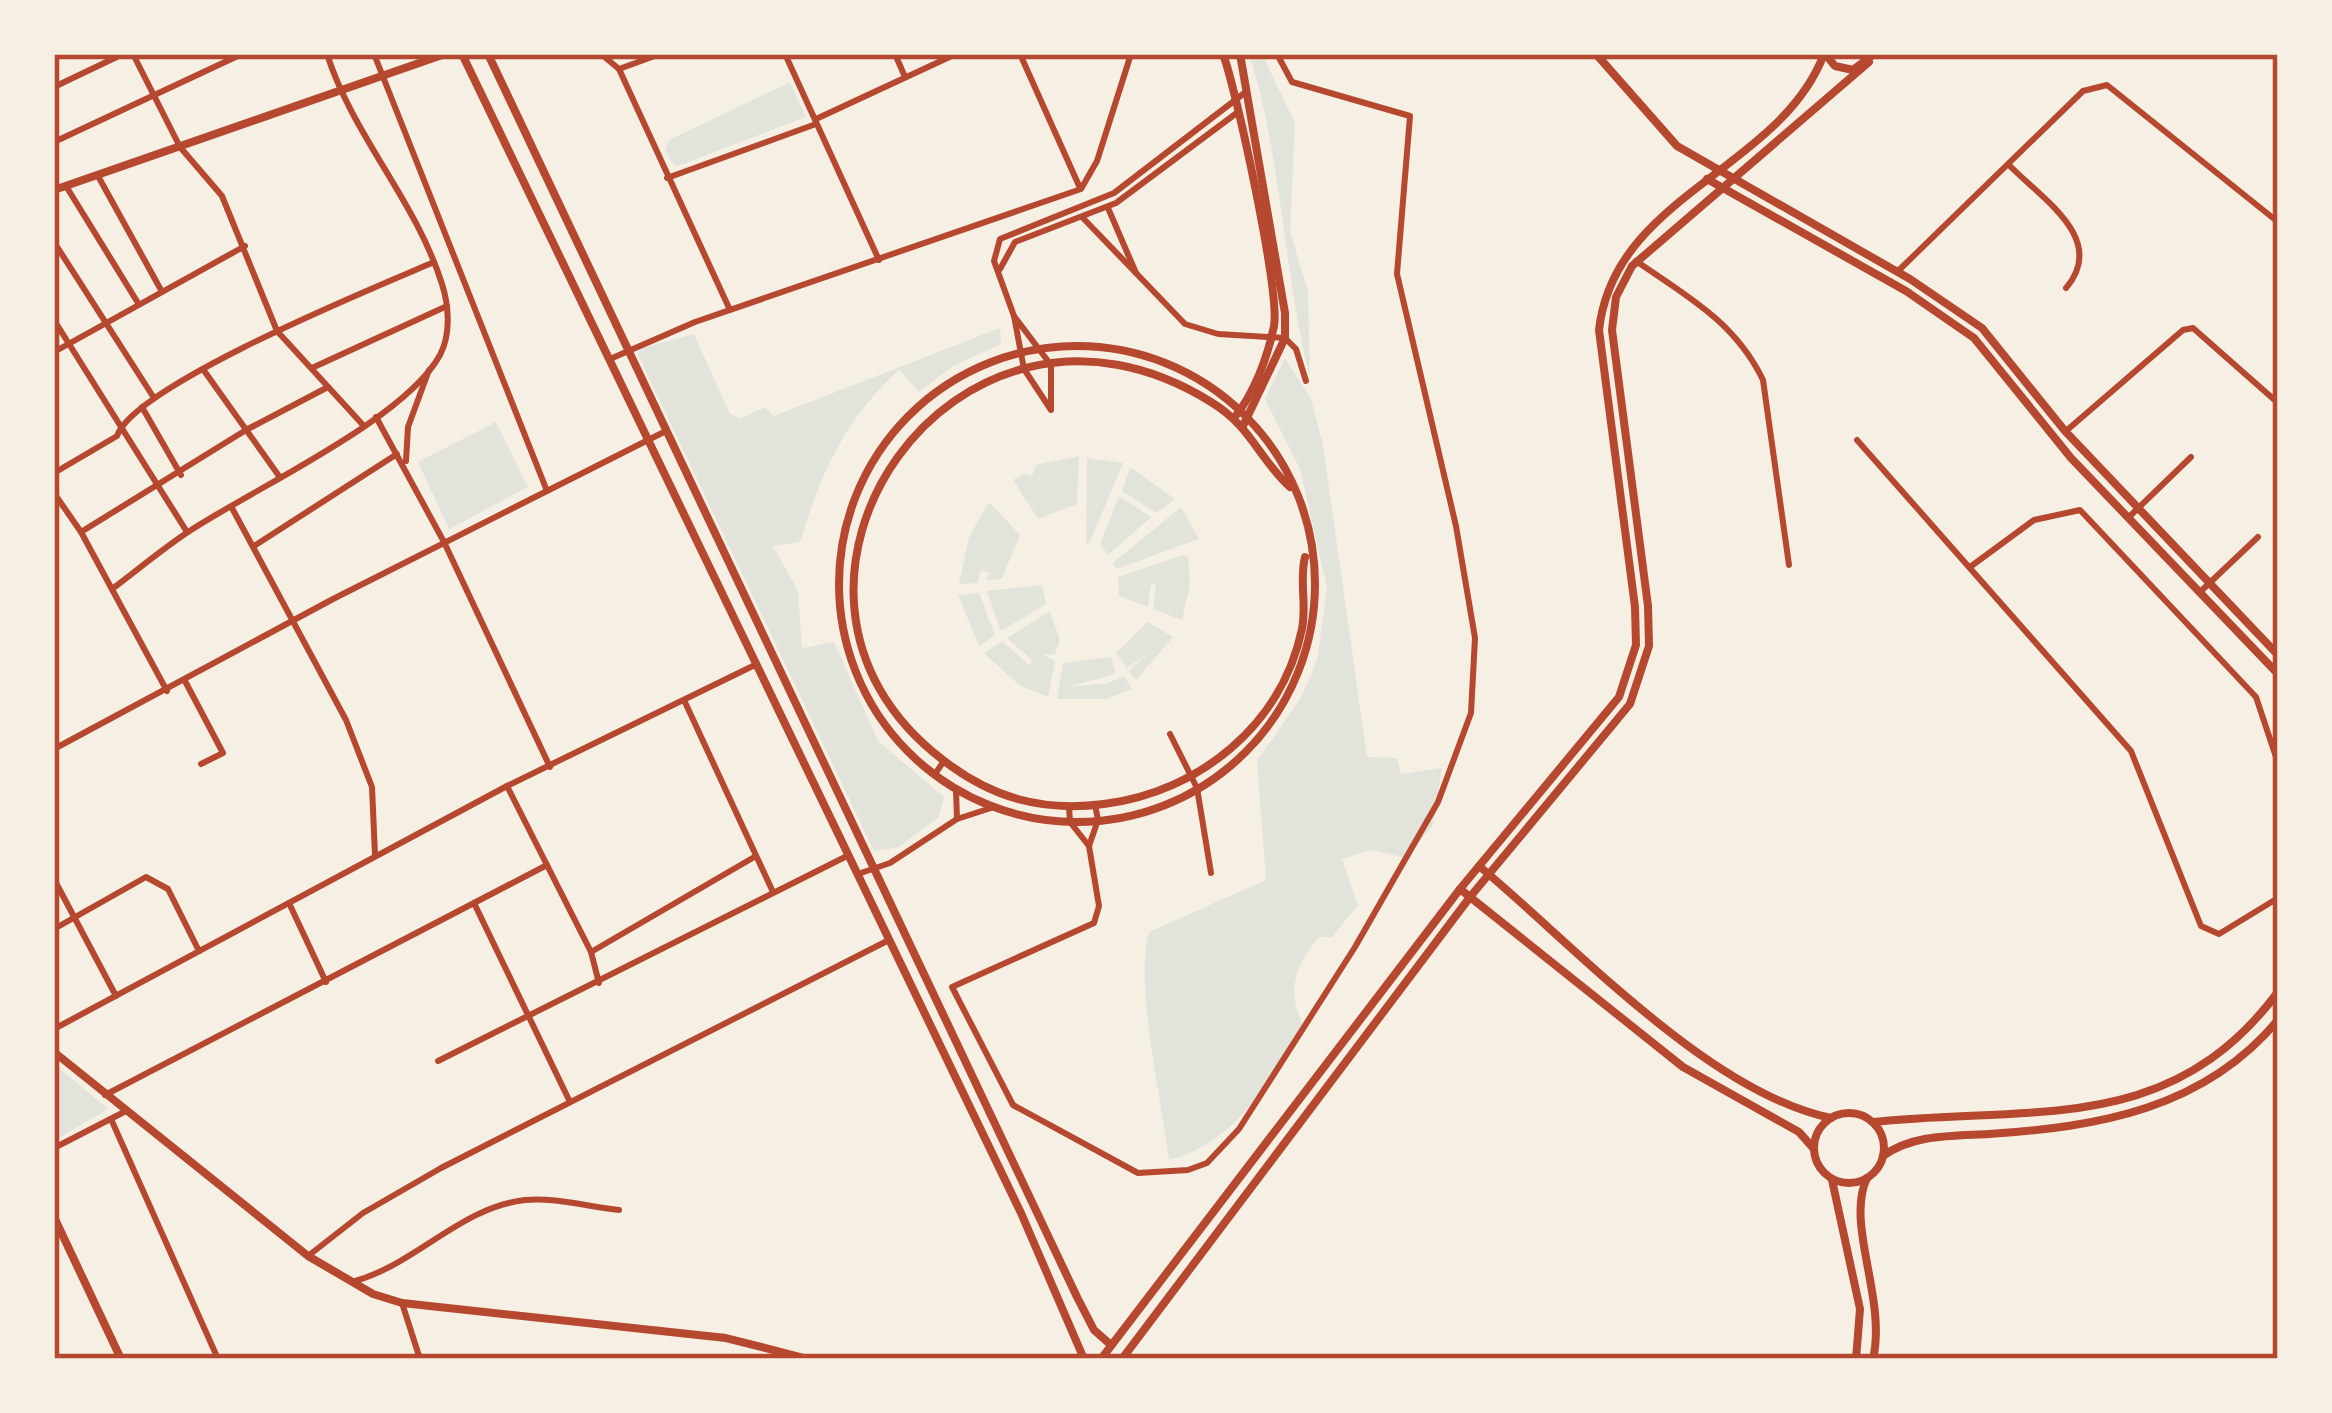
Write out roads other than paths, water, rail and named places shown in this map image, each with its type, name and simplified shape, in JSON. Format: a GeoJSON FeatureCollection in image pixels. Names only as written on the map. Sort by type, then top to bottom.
{"type":"FeatureCollection","features":[{"type":"Feature","properties":{"kind":"street"},"geometry":{"type":"LineString","coordinates":[[54,87],[123,54]]}},
{"type":"Feature","properties":{"kind":"street"},"geometry":{"type":"LineString","coordinates":[[133,54],[180,147],[213,180],[245,245],[277,331],[362,425]]}},
{"type":"Feature","properties":{"kind":"street"},"geometry":{"type":"LineString","coordinates":[[54,142],[242,54]]}},
{"type":"Feature","properties":{"kind":"street"},"geometry":{"type":"LineString","coordinates":[[327,54],[340,92],[412,215],[434,262],[447,306],[445,343],[429,368],[408,427],[405,465]]}},
{"type":"Feature","properties":{"kind":"street"},"geometry":{"type":"LineString","coordinates":[[374,54],[548,491]]}},
{"type":"Feature","properties":{"kind":"street"},"geometry":{"type":"LineString","coordinates":[[462,54],[1055,1286],[1084,1359]]}},
{"type":"Feature","properties":{"kind":"street"},"geometry":{"type":"LineString","coordinates":[[488,54],[624,350],[1085,1313],[1111,1345]]}},
{"type":"Feature","properties":{"kind":"street"},"geometry":{"type":"LineString","coordinates":[[601,54],[619,69],[730,310]]}},
{"type":"Feature","properties":{"kind":"street"},"geometry":{"type":"LineString","coordinates":[[619,69],[660,54]]}},
{"type":"Feature","properties":{"kind":"street"},"geometry":{"type":"LineString","coordinates":[[785,54],[879,260]]}},
{"type":"Feature","properties":{"kind":"street"},"geometry":{"type":"LineString","coordinates":[[895,54],[905,77]]}},
{"type":"Feature","properties":{"kind":"street"},"geometry":{"type":"LineString","coordinates":[[667,178],[817,122],[956,54]]}},
{"type":"Feature","properties":{"kind":"street"},"geometry":{"type":"LineString","coordinates":[[1020,54],[1081,189]]}},
{"type":"Feature","properties":{"kind":"street"},"geometry":{"type":"LineString","coordinates":[[610,359],[730,310],[1081,189],[1096,161],[1131,54]]}},
{"type":"Feature","properties":{"kind":"street"},"geometry":{"type":"LineString","coordinates":[[1223,54],[1274,309],[1244,426]]}},
{"type":"Feature","properties":{"kind":"street"},"geometry":{"type":"LineString","coordinates":[[1240,54],[1250,90],[1286,338],[1296,349],[1306,381]]}},
{"type":"Feature","properties":{"kind":"street"},"geometry":{"type":"LineString","coordinates":[[1069,808],[1070,822],[1088,846],[1099,906],[1094,923],[952,987],[1013,1105],[1138,1173],[1188,1170],[1218,1156],[1239,1129],[1355,947],[1438,802],[1471,713],[1475,638],[1460,548],[1397,274],[1410,116],[1292,82],[1277,54]]}},
{"type":"Feature","properties":{"kind":"street"},"geometry":{"type":"LineString","coordinates":[[1596,54],[1677,146],[1897,272],[1982,328],[2066,431],[2278,655]]}},
{"type":"Feature","properties":{"kind":"street"},"geometry":{"type":"LineString","coordinates":[[1101,1359],[1460,889],[1619,697],[1630,677],[1635,608],[1599,330],[1603,293],[1621,258],[1788,109],[1824,54],[1844,70],[1871,58]]}},
{"type":"Feature","properties":{"kind":"street"},"geometry":{"type":"LineString","coordinates":[[54,190],[440,55]]}},
{"type":"Feature","properties":{"kind":"street"},"geometry":{"type":"LineString","coordinates":[[1122,1359],[1470,897],[1630,704],[1642,681],[1649,646],[1648,606],[1612,330],[1616,297],[1636,261],[1871,58]]}},
{"type":"Feature","properties":{"kind":"street"},"geometry":{"type":"LineString","coordinates":[[1897,272],[2083,92],[2107,85],[2278,222]]}},
{"type":"Feature","properties":{"kind":"street"},"geometry":{"type":"LineString","coordinates":[[1015,316],[1052,364],[1051,410],[1024,369],[1015,316],[993,256],[1000,239],[1114,193],[1250,90]]}},
{"type":"Feature","properties":{"kind":"street"},"geometry":{"type":"LineString","coordinates":[[999,273],[1015,242],[1108,208],[1252,105]]}},
{"type":"Feature","properties":{"kind":"street"},"geometry":{"type":"LineString","coordinates":[[2009,165],[2079,238],[2081,263],[2066,288]]}},
{"type":"Feature","properties":{"kind":"street"},"geometry":{"type":"LineString","coordinates":[[98,176],[160,290]]}},
{"type":"Feature","properties":{"kind":"street"},"geometry":{"type":"LineString","coordinates":[[1706,179],[1906,291],[1974,338],[2056,440],[2278,674]]}},
{"type":"Feature","properties":{"kind":"street"},"geometry":{"type":"LineString","coordinates":[[66,186],[138,303]]}},
{"type":"Feature","properties":{"kind":"street"},"geometry":{"type":"LineString","coordinates":[[1108,208],[1138,276]]}},
{"type":"Feature","properties":{"kind":"street"},"geometry":{"type":"LineString","coordinates":[[1083,218],[1193,329],[1286,338]]}},
{"type":"Feature","properties":{"kind":"street"},"geometry":{"type":"LineString","coordinates":[[54,242],[154,398]]}},
{"type":"Feature","properties":{"kind":"street"},"geometry":{"type":"LineString","coordinates":[[54,352],[245,245]]}},
{"type":"Feature","properties":{"kind":"street"},"geometry":{"type":"LineString","coordinates":[[1636,261],[1714,314],[1749,352],[1766,400],[1789,565]]}},
{"type":"Feature","properties":{"kind":"street"},"geometry":{"type":"LineString","coordinates":[[54,473],[117,436],[122,422],[154,398],[277,331],[434,262]]}},
{"type":"Feature","properties":{"kind":"street"},"geometry":{"type":"LineString","coordinates":[[314,367],[447,306]]}},
{"type":"Feature","properties":{"kind":"street"},"geometry":{"type":"LineString","coordinates":[[54,320],[187,532]]}},
{"type":"Feature","properties":{"kind":"street"},"geometry":{"type":"LineString","coordinates":[[2056,440],[2183,330],[2193,328],[2278,403]]}},
{"type":"Feature","properties":{"kind":"street"},"geometry":{"type":"LineString","coordinates":[[1234,418],[1248,410],[1286,338]]}},
{"type":"Feature","properties":{"kind":"street"},"geometry":{"type":"LineString","coordinates":[[1045,350],[1114,352],[1155,360],[1199,378],[1248,410],[1287,461],[1314,616],[1292,689],[1258,738],[1197,788],[1157,807],[1098,820],[1070,822],[991,808],[935,774],[887,726],[858,674],[841,602],[848,518],[874,459],[903,422],[963,376],[1020,354],[1045,350]]}},
{"type":"Feature","properties":{"kind":"street"},"geometry":{"type":"LineString","coordinates":[[1292,489],[1244,426],[1147,371],[1052,364],[1024,369],[968,389],[908,438],[877,490],[861,540],[856,603],[868,658],[900,720],[944,761],[1006,798],[1069,808],[1159,793],[1193,776],[1252,727],[1290,668],[1303,625],[1306,555]]}},
{"type":"Feature","properties":{"kind":"street"},"geometry":{"type":"LineString","coordinates":[[112,589],[187,532],[376,417],[429,368]]}},
{"type":"Feature","properties":{"kind":"street"},"geometry":{"type":"LineString","coordinates":[[205,371],[279,476]]}},
{"type":"Feature","properties":{"kind":"street"},"geometry":{"type":"LineString","coordinates":[[81,532],[181,475],[246,430],[328,387]]}},
{"type":"Feature","properties":{"kind":"street"},"geometry":{"type":"LineString","coordinates":[[142,407],[181,475]]}},
{"type":"Feature","properties":{"kind":"street"},"geometry":{"type":"LineString","coordinates":[[376,417],[445,542],[550,767]]}},
{"type":"Feature","properties":{"kind":"street"},"geometry":{"type":"LineString","coordinates":[[54,749],[294,620],[664,432]]}},
{"type":"Feature","properties":{"kind":"street"},"geometry":{"type":"LineString","coordinates":[[1857,440],[2131,751],[2201,926],[2219,934],[2278,898]]}},
{"type":"Feature","properties":{"kind":"street"},"geometry":{"type":"LineString","coordinates":[[254,546],[397,454]]}},
{"type":"Feature","properties":{"kind":"street"},"geometry":{"type":"LineString","coordinates":[[2128,518],[2192,457]]}},
{"type":"Feature","properties":{"kind":"street"},"geometry":{"type":"LineString","coordinates":[[54,493],[81,532],[166,691]]}},
{"type":"Feature","properties":{"kind":"street"},"geometry":{"type":"LineString","coordinates":[[232,508],[346,720],[372,787],[376,856]]}},
{"type":"Feature","properties":{"kind":"street"},"geometry":{"type":"LineString","coordinates":[[1970,567],[2034,520],[2080,510],[2256,697],[2278,763]]}},
{"type":"Feature","properties":{"kind":"street"},"geometry":{"type":"LineString","coordinates":[[2200,592],[2258,537]]}},
{"type":"Feature","properties":{"kind":"street"},"geometry":{"type":"LineString","coordinates":[[54,1029],[507,786],[757,664]]}},
{"type":"Feature","properties":{"kind":"street"},"geometry":{"type":"LineString","coordinates":[[185,681],[223,753],[201,764]]}},
{"type":"Feature","properties":{"kind":"street"},"geometry":{"type":"LineString","coordinates":[[684,700],[773,892]]}},
{"type":"Feature","properties":{"kind":"street"},"geometry":{"type":"LineString","coordinates":[[1169,734],[1197,788],[1211,873]]}},
{"type":"Feature","properties":{"kind":"street"},"geometry":{"type":"LineString","coordinates":[[935,774],[944,761]]}},
{"type":"Feature","properties":{"kind":"street"},"geometry":{"type":"LineString","coordinates":[[507,786],[590,952],[599,984]]}},
{"type":"Feature","properties":{"kind":"street"},"geometry":{"type":"LineString","coordinates":[[956,790],[957,819]]}},
{"type":"Feature","properties":{"kind":"street"},"geometry":{"type":"LineString","coordinates":[[1088,846],[1098,820],[1095,805]]}},
{"type":"Feature","properties":{"kind":"street"},"geometry":{"type":"LineString","coordinates":[[858,874],[870,866],[890,863],[957,819],[991,808]]}},
{"type":"Feature","properties":{"kind":"street"},"geometry":{"type":"LineString","coordinates":[[438,1061],[530,1019],[849,855]]}},
{"type":"Feature","properties":{"kind":"street"},"geometry":{"type":"LineString","coordinates":[[590,952],[756,856]]}},
{"type":"Feature","properties":{"kind":"street"},"geometry":{"type":"LineString","coordinates":[[105,1095],[547,865]]}},
{"type":"Feature","properties":{"kind":"street"},"geometry":{"type":"LineString","coordinates":[[1479,866],[1667,1028],[1773,1096],[1831,1118]]}},
{"type":"Feature","properties":{"kind":"street"},"geometry":{"type":"LineString","coordinates":[[54,929],[146,877],[168,889],[199,951]]}},
{"type":"Feature","properties":{"kind":"street"},"geometry":{"type":"LineString","coordinates":[[54,879],[116,996]]}},
{"type":"Feature","properties":{"kind":"street"},"geometry":{"type":"LineString","coordinates":[[1460,889],[1683,1067],[1799,1132],[1832,1178],[1850,1182],[1867,1177]]}},
{"type":"Feature","properties":{"kind":"street"},"geometry":{"type":"LineString","coordinates":[[289,903],[326,982]]}},
{"type":"Feature","properties":{"kind":"street"},"geometry":{"type":"LineString","coordinates":[[474,903],[570,1102]]}},
{"type":"Feature","properties":{"kind":"street"},"geometry":{"type":"LineString","coordinates":[[308,1256],[363,1213],[889,940]]}},
{"type":"Feature","properties":{"kind":"street"},"geometry":{"type":"LineString","coordinates":[[1814,1148],[1818,1131],[1831,1118],[1848,1113],[1873,1122],[2059,1113],[2149,1094],[2230,1046],[2278,992]]}},
{"type":"Feature","properties":{"kind":"street"},"geometry":{"type":"LineString","coordinates":[[1874,1359],[1878,1308],[1859,1203],[1867,1177],[1882,1156],[1910,1141],[2073,1129],[2182,1097],[2241,1060],[2278,1020]]}},
{"type":"Feature","properties":{"kind":"street"},"geometry":{"type":"LineString","coordinates":[[54,1052],[308,1256],[350,1283],[402,1303],[726,1339],[780,1348],[808,1359]]}},
{"type":"Feature","properties":{"kind":"street"},"geometry":{"type":"LineString","coordinates":[[54,1148],[126,1111]]}},
{"type":"Feature","properties":{"kind":"street"},"geometry":{"type":"LineString","coordinates":[[111,1119],[218,1359]]}},
{"type":"Feature","properties":{"kind":"street"},"geometry":{"type":"LineString","coordinates":[[1873,1122],[1882,1138],[1882,1156]]}},
{"type":"Feature","properties":{"kind":"street"},"geometry":{"type":"LineString","coordinates":[[1832,1178],[1860,1309],[1856,1359]]}},
{"type":"Feature","properties":{"kind":"street"},"geometry":{"type":"LineString","coordinates":[[350,1283],[395,1268],[499,1207],[527,1200],[619,1210]]}},
{"type":"Feature","properties":{"kind":"street"},"geometry":{"type":"LineString","coordinates":[[54,1216],[58,1233],[122,1359]]}},
{"type":"Feature","properties":{"kind":"street"},"geometry":{"type":"LineString","coordinates":[[402,1303],[421,1359]]}}]}
